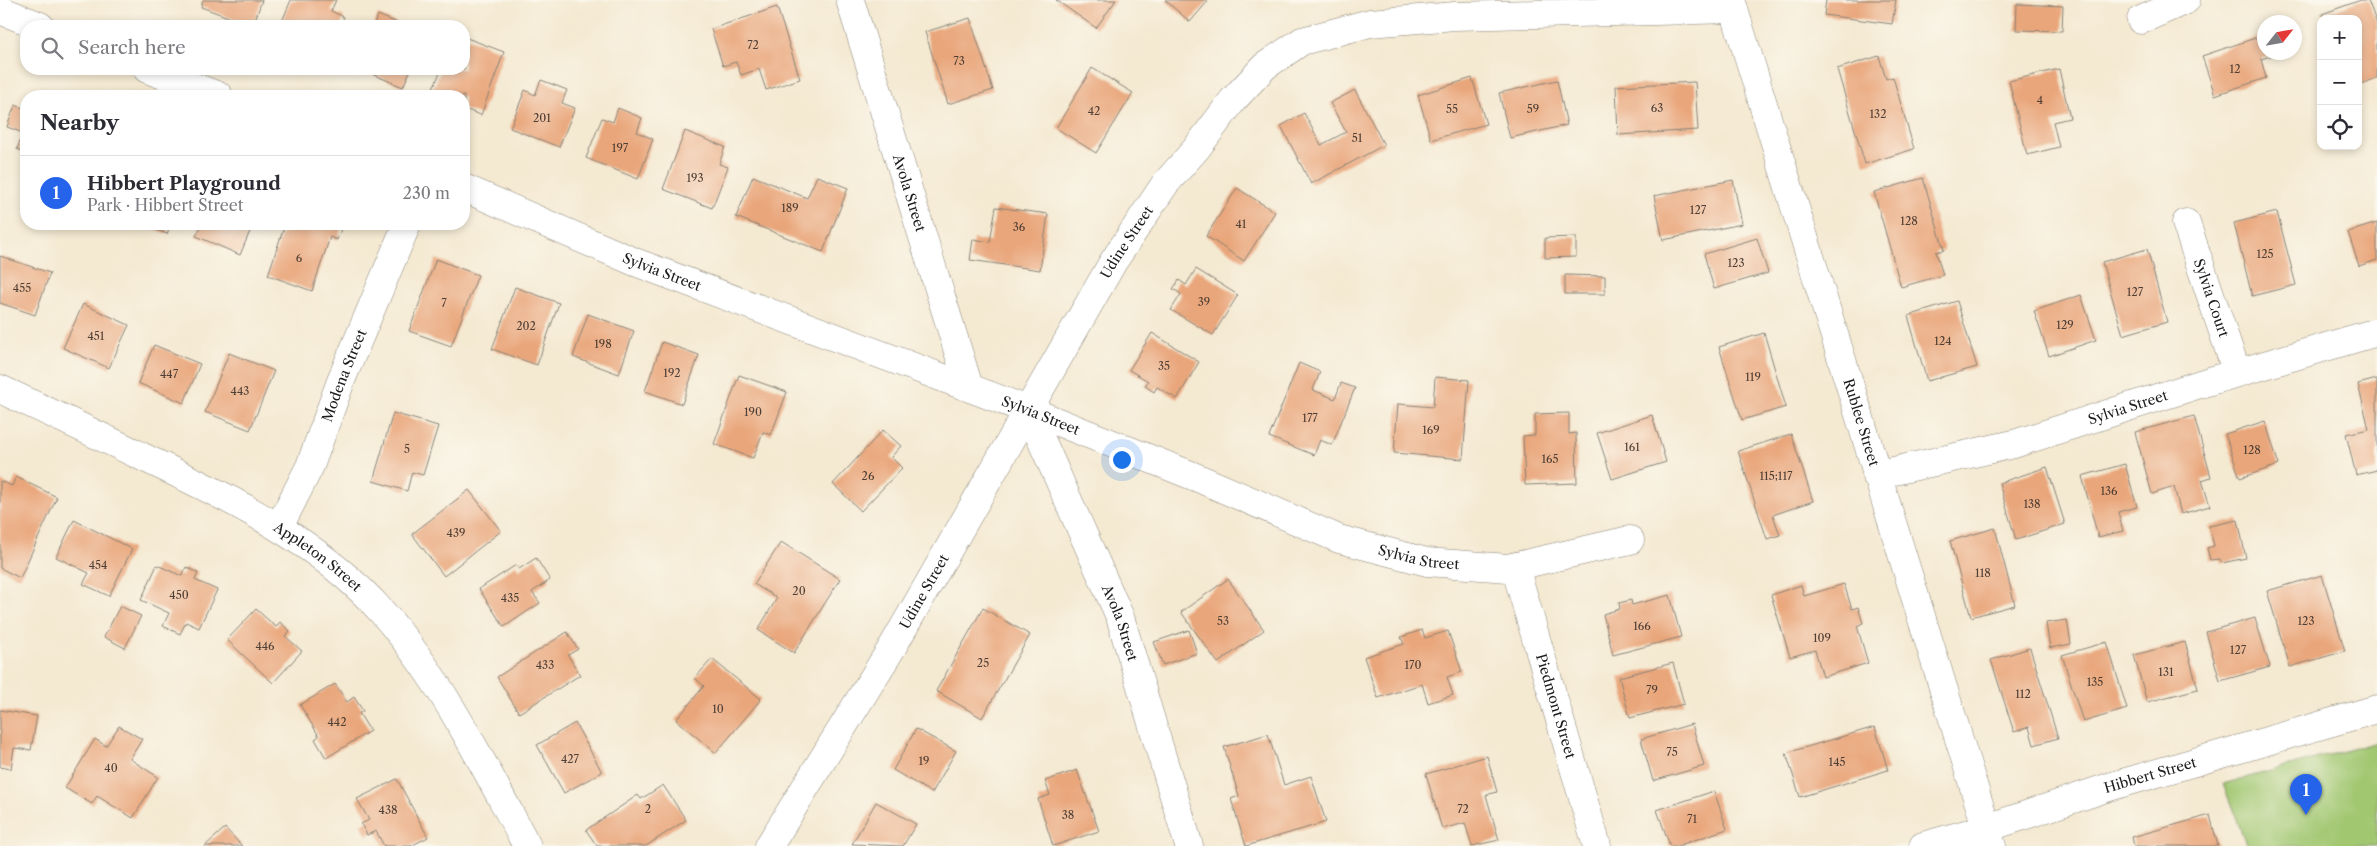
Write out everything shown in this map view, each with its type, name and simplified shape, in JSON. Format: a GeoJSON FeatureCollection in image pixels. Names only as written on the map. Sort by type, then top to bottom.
{"type":"FeatureCollection","features":[{"type":"Feature","properties":{"kind":"street","name":"Avola Street"},"geometry":{"type":"LineString","coordinates":[[850,0],[969,387]]}},
{"type":"Feature","properties":{"kind":"street"},"geometry":{"type":"LineString","coordinates":[[2141,20],[2186,0]]}},
{"type":"Feature","properties":{"kind":"street","name":"Udine Street"},"geometry":{"type":"LineString","coordinates":[[769,846],[893,646],[1113,262],[1164,184],[1196,149],[1233,100],[1265,66],[1302,41],[1370,23],[1455,16],[1732,4]]}},
{"type":"Feature","properties":{"kind":"street","name":"Rublee Street"},"geometry":{"type":"LineString","coordinates":[[1732,4],[1876,475],[1990,837]]}},
{"type":"Feature","properties":{"kind":"street"},"geometry":{"type":"LineString","coordinates":[[0,10],[25,20]]}},
{"type":"Feature","properties":{"kind":"street"},"geometry":{"type":"LineString","coordinates":[[163,75],[203,90]]}},
{"type":"Feature","properties":{"kind":"street","name":"Sylvia Street"},"geometry":{"type":"LineString","coordinates":[[470,191],[635,262],[888,359],[969,387],[1198,478],[1339,540],[1427,562],[1515,567],[1630,540]]}},
{"type":"Feature","properties":{"kind":"street","name":"Sylvia Court"},"geometry":{"type":"LineString","coordinates":[[2186,223],[2237,373]]}},
{"type":"Feature","properties":{"kind":"street","name":"Modena Street"},"geometry":{"type":"LineString","coordinates":[[279,527],[310,466],[342,378],[404,230]]}},
{"type":"Feature","properties":{"kind":"street","name":"Sylvia Street"},"geometry":{"type":"LineString","coordinates":[[1876,475],[2014,444],[2237,373],[2377,332]]}},
{"type":"Feature","properties":{"kind":"street","name":"Appleton Street"},"geometry":{"type":"LineString","coordinates":[[0,389],[180,475],[279,527],[348,578],[398,631],[453,713],[527,846]]}},
{"type":"Feature","properties":{"kind":"street","name":"Avola Street"},"geometry":{"type":"LineString","coordinates":[[1028,410],[1120,617],[1190,846]]}},
{"type":"Feature","properties":{"kind":"street","name":"Piedmont Street"},"geometry":{"type":"LineString","coordinates":[[1515,567],[1598,846]]}},
{"type":"Feature","properties":{"kind":"street","name":"Hibbert Street"},"geometry":{"type":"LineString","coordinates":[[1923,846],[1990,837],[2109,787],[2377,709]]}},
{"type":"Feature","properties":{"kind":"green space"},"geometry":{"type":"Polygon","coordinates":[[[2377,742],[2377,846],[2247,846],[2223,784],[2377,742]]]}},
{"type":"Feature","properties":{"kind":"building"},"geometry":{"type":"Polygon","coordinates":[[[203,0],[262,0],[255,20],[237,20],[201,7],[203,0]]]}},
{"type":"Feature","properties":{"kind":"building"},"geometry":{"type":"Polygon","coordinates":[[[291,0],[336,0],[331,11],[344,17],[343,20],[283,20],[291,0]]]}},
{"type":"Feature","properties":{"kind":"building"},"geometry":{"type":"Polygon","coordinates":[[[1056,0],[1116,0],[1096,28],[1056,0]]]}},
{"type":"Feature","properties":{"kind":"building"},"geometry":{"type":"Polygon","coordinates":[[[1165,0],[1207,0],[1208,1],[1190,22],[1165,0]]]}},
{"type":"Feature","properties":{"kind":"building"},"geometry":{"type":"Polygon","coordinates":[[[1826,0],[1896,0],[1892,24],[1824,15],[1826,0]]]}},
{"type":"Feature","properties":{"kind":"building"},"geometry":{"type":"Polygon","coordinates":[[[2361,0],[2368,0],[2377,24],[2377,78],[2362,84],[2362,15],[2322,14],[2361,0]]]}},
{"type":"Feature","properties":{"kind":"building"},"geometry":{"type":"Polygon","coordinates":[[[2017,4],[2063,6],[2062,31],[2016,30],[2017,4]]]}},
{"type":"Feature","properties":{"kind":"building"},"geometry":{"type":"Polygon","coordinates":[[[777,7],[800,79],[766,90],[759,69],[741,75],[736,62],[723,66],[711,29],[777,7]]]}},
{"type":"Feature","properties":{"kind":"building"},"geometry":{"type":"Polygon","coordinates":[[[378,15],[390,20],[376,20],[378,15]]]}},
{"type":"Feature","properties":{"kind":"building"},"geometry":{"type":"Polygon","coordinates":[[[970,18],[993,90],[948,104],[925,32],[970,18]]]}},
{"type":"Feature","properties":{"kind":"building"},"geometry":{"type":"Polygon","coordinates":[[[2257,37],[2257,60],[2261,60],[2266,78],[2215,95],[2202,56],[2257,37]]]}},
{"type":"Feature","properties":{"kind":"building"},"geometry":{"type":"Polygon","coordinates":[[[470,39],[504,52],[481,115],[470,111],[470,90],[432,90],[439,75],[470,75],[470,39]]]}},
{"type":"Feature","properties":{"kind":"building"},"geometry":{"type":"Polygon","coordinates":[[[1879,56],[1886,79],[1893,77],[1914,149],[1865,164],[1837,69],[1879,56]]]}},
{"type":"Feature","properties":{"kind":"building"},"geometry":{"type":"Polygon","coordinates":[[[1092,68],[1133,93],[1096,153],[1056,128],[1092,68]]]}},
{"type":"Feature","properties":{"kind":"building"},"geometry":{"type":"Polygon","coordinates":[[[2059,69],[2070,118],[2053,122],[2059,147],[2027,155],[2009,81],[2059,69]]]}},
{"type":"Feature","properties":{"kind":"building"},"geometry":{"type":"Polygon","coordinates":[[[374,75],[408,75],[403,87],[374,75]]]}},
{"type":"Feature","properties":{"kind":"building"},"geometry":{"type":"Polygon","coordinates":[[[1472,78],[1486,124],[1431,140],[1418,95],[1472,78]]]}},
{"type":"Feature","properties":{"kind":"building"},"geometry":{"type":"Polygon","coordinates":[[[541,80],[567,90],[562,103],[575,108],[559,147],[510,128],[525,90],[535,95],[541,80]]]}},
{"type":"Feature","properties":{"kind":"building"},"geometry":{"type":"Polygon","coordinates":[[[1557,80],[1567,125],[1510,138],[1499,93],[1557,80]]]}},
{"type":"Feature","properties":{"kind":"building"},"geometry":{"type":"Polygon","coordinates":[[[1695,82],[1698,130],[1618,135],[1616,86],[1695,82]]]}},
{"type":"Feature","properties":{"kind":"building"},"geometry":{"type":"Polygon","coordinates":[[[1355,90],[1384,145],[1311,184],[1281,126],[1304,113],[1321,145],[1346,132],[1330,103],[1355,90]]]}},
{"type":"Feature","properties":{"kind":"building"},"geometry":{"type":"Polygon","coordinates":[[[15,105],[20,107],[20,132],[7,127],[15,105]]]}},
{"type":"Feature","properties":{"kind":"building"},"geometry":{"type":"Polygon","coordinates":[[[618,108],[642,118],[637,132],[653,139],[638,179],[586,158],[602,118],[613,122],[618,108]]]}},
{"type":"Feature","properties":{"kind":"building"},"geometry":{"type":"Polygon","coordinates":[[[685,131],[725,147],[719,164],[728,167],[712,208],[663,189],[685,131]]]}},
{"type":"Feature","properties":{"kind":"building"},"geometry":{"type":"Polygon","coordinates":[[[753,176],[807,198],[817,176],[848,188],[823,252],[736,217],[753,176]]]}},
{"type":"Feature","properties":{"kind":"building"},"geometry":{"type":"Polygon","coordinates":[[[1923,178],[1944,250],[1936,252],[1943,275],[1901,287],[1874,192],[1923,178]]]}},
{"type":"Feature","properties":{"kind":"building"},"geometry":{"type":"Polygon","coordinates":[[[1733,180],[1742,224],[1663,240],[1654,196],[1733,180]]]}},
{"type":"Feature","properties":{"kind":"building"},"geometry":{"type":"Polygon","coordinates":[[[1237,188],[1275,212],[1244,261],[1206,236],[1237,188]]]}},
{"type":"Feature","properties":{"kind":"building"},"geometry":{"type":"Polygon","coordinates":[[[996,207],[1048,214],[1040,270],[970,260],[973,239],[990,242],[996,207]]]}},
{"type":"Feature","properties":{"kind":"building"},"geometry":{"type":"Polygon","coordinates":[[[2277,212],[2296,285],[2252,296],[2234,223],[2277,212]]]}},
{"type":"Feature","properties":{"kind":"building"},"geometry":{"type":"Polygon","coordinates":[[[2377,223],[2377,260],[2359,266],[2348,232],[2377,223]]]}},
{"type":"Feature","properties":{"kind":"building"},"geometry":{"type":"Polygon","coordinates":[[[157,230],[169,230],[167,234],[157,230]]]}},
{"type":"Feature","properties":{"kind":"building"},"geometry":{"type":"Polygon","coordinates":[[[199,230],[250,230],[240,255],[196,236],[199,230]]]}},
{"type":"Feature","properties":{"kind":"building"},"geometry":{"type":"Polygon","coordinates":[[[283,230],[341,230],[337,240],[330,237],[312,291],[268,275],[283,230]]]}},
{"type":"Feature","properties":{"kind":"building"},"geometry":{"type":"Polygon","coordinates":[[[1576,237],[1576,257],[1545,258],[1545,238],[1576,237]]]}},
{"type":"Feature","properties":{"kind":"building"},"geometry":{"type":"Polygon","coordinates":[[[1757,238],[1768,273],[1714,289],[1704,254],[1757,238]]]}},
{"type":"Feature","properties":{"kind":"building"},"geometry":{"type":"Polygon","coordinates":[[[2147,249],[2167,322],[2123,335],[2102,262],[2147,249]]]}},
{"type":"Feature","properties":{"kind":"building"},"geometry":{"type":"Polygon","coordinates":[[[0,256],[50,273],[35,315],[0,303],[0,256]]]}},
{"type":"Feature","properties":{"kind":"building"},"geometry":{"type":"Polygon","coordinates":[[[436,259],[478,275],[451,346],[409,331],[436,259]]]}},
{"type":"Feature","properties":{"kind":"building"},"geometry":{"type":"Polygon","coordinates":[[[1196,269],[1238,295],[1213,335],[1171,310],[1181,294],[1173,289],[1179,280],[1186,285],[1196,269]]]}},
{"type":"Feature","properties":{"kind":"building"},"geometry":{"type":"Polygon","coordinates":[[[1565,275],[1605,276],[1605,294],[1565,294],[1565,275]]]}},
{"type":"Feature","properties":{"kind":"building"},"geometry":{"type":"Polygon","coordinates":[[[515,287],[559,303],[537,365],[492,349],[515,287]]]}},
{"type":"Feature","properties":{"kind":"building"},"geometry":{"type":"Polygon","coordinates":[[[2081,295],[2096,340],[2049,356],[2034,311],[2081,295]]]}},
{"type":"Feature","properties":{"kind":"building"},"geometry":{"type":"Polygon","coordinates":[[[1957,301],[1977,367],[1927,381],[1908,316],[1957,301]]]}},
{"type":"Feature","properties":{"kind":"building"},"geometry":{"type":"Polygon","coordinates":[[[83,304],[129,325],[109,368],[63,348],[83,304]]]}},
{"type":"Feature","properties":{"kind":"building"},"geometry":{"type":"Polygon","coordinates":[[[588,314],[634,331],[619,374],[573,357],[588,314]]]}},
{"type":"Feature","properties":{"kind":"building"},"geometry":{"type":"Polygon","coordinates":[[[1152,333],[1199,362],[1177,399],[1157,387],[1154,392],[1145,386],[1148,381],[1129,370],[1152,333]]]}},
{"type":"Feature","properties":{"kind":"building"},"geometry":{"type":"Polygon","coordinates":[[[1764,333],[1786,407],[1742,420],[1719,347],[1764,333]]]}},
{"type":"Feature","properties":{"kind":"building"},"geometry":{"type":"Polygon","coordinates":[[[662,342],[699,355],[682,404],[645,391],[662,342]]]}},
{"type":"Feature","properties":{"kind":"building"},"geometry":{"type":"Polygon","coordinates":[[[154,345],[200,364],[184,403],[138,383],[154,345]]]}},
{"type":"Feature","properties":{"kind":"building"},"geometry":{"type":"Polygon","coordinates":[[[229,353],[274,371],[250,430],[205,412],[229,353]]]}},
{"type":"Feature","properties":{"kind":"building"},"geometry":{"type":"Polygon","coordinates":[[[1299,363],[1320,372],[1313,390],[1335,399],[1341,383],[1355,388],[1332,445],[1320,440],[1314,455],[1269,437],[1299,363]]]}},
{"type":"Feature","properties":{"kind":"building"},"geometry":{"type":"Polygon","coordinates":[[[739,375],[787,392],[771,435],[763,432],[753,458],[714,444],[739,375]]]}},
{"type":"Feature","properties":{"kind":"building"},"geometry":{"type":"Polygon","coordinates":[[[1435,377],[1469,380],[1463,459],[1394,453],[1398,404],[1433,407],[1435,377]]]}},
{"type":"Feature","properties":{"kind":"building"},"geometry":{"type":"Polygon","coordinates":[[[2377,379],[2377,470],[2356,475],[2346,434],[2369,429],[2358,384],[2377,379]]]}},
{"type":"Feature","properties":{"kind":"building"},"geometry":{"type":"Polygon","coordinates":[[[393,413],[438,426],[423,475],[412,472],[407,491],[373,481],[393,413]]]}},
{"type":"Feature","properties":{"kind":"building"},"geometry":{"type":"Polygon","coordinates":[[[1569,413],[1569,434],[1576,433],[1577,483],[1525,485],[1523,436],[1535,435],[1535,414],[1569,413]]]}},
{"type":"Feature","properties":{"kind":"building"},"geometry":{"type":"Polygon","coordinates":[[[1652,415],[1666,462],[1612,479],[1597,433],[1652,415]]]}},
{"type":"Feature","properties":{"kind":"building"},"geometry":{"type":"Polygon","coordinates":[[[2194,416],[2211,477],[2202,480],[2210,506],[2181,514],[2174,487],[2152,494],[2135,432],[2194,416]]]}},
{"type":"Feature","properties":{"kind":"building"},"geometry":{"type":"Polygon","coordinates":[[[2265,421],[2279,465],[2240,478],[2225,434],[2265,421]]]}},
{"type":"Feature","properties":{"kind":"building"},"geometry":{"type":"Polygon","coordinates":[[[883,430],[901,446],[891,457],[902,468],[861,511],[833,484],[883,430]]]}},
{"type":"Feature","properties":{"kind":"building"},"geometry":{"type":"Polygon","coordinates":[[[1791,434],[1813,501],[1773,515],[1780,535],[1767,539],[1738,451],[1791,434]]]}},
{"type":"Feature","properties":{"kind":"building"},"geometry":{"type":"Polygon","coordinates":[[[2125,464],[2137,507],[2118,512],[2123,531],[2098,537],[2082,476],[2125,464]]]}},
{"type":"Feature","properties":{"kind":"building"},"geometry":{"type":"Polygon","coordinates":[[[2047,467],[2065,524],[2016,540],[1999,483],[2047,467]]]}},
{"type":"Feature","properties":{"kind":"building"},"geometry":{"type":"Polygon","coordinates":[[[16,477],[57,497],[20,578],[0,568],[0,481],[12,486],[16,477]]]}},
{"type":"Feature","properties":{"kind":"building"},"geometry":{"type":"Polygon","coordinates":[[[469,490],[501,531],[444,576],[412,534],[469,490]]]}},
{"type":"Feature","properties":{"kind":"building"},"geometry":{"type":"Polygon","coordinates":[[[74,520],[132,549],[109,596],[83,584],[89,573],[56,557],[74,520]]]}},
{"type":"Feature","properties":{"kind":"building"},"geometry":{"type":"Polygon","coordinates":[[[2238,520],[2246,558],[2222,563],[2220,559],[2210,560],[2207,548],[2214,546],[2209,526],[2238,520]]]}},
{"type":"Feature","properties":{"kind":"building"},"geometry":{"type":"Polygon","coordinates":[[[1995,528],[2015,605],[1971,617],[1950,541],[1995,528]]]}},
{"type":"Feature","properties":{"kind":"building"},"geometry":{"type":"Polygon","coordinates":[[[781,542],[840,579],[794,653],[758,630],[777,598],[754,584],[781,542]]]}},
{"type":"Feature","properties":{"kind":"building"},"geometry":{"type":"Polygon","coordinates":[[[536,558],[550,580],[532,592],[540,603],[504,627],[479,589],[516,565],[519,569],[536,558]]]}},
{"type":"Feature","properties":{"kind":"building"},"geometry":{"type":"Polygon","coordinates":[[[157,565],[182,576],[186,567],[198,573],[195,580],[217,590],[199,628],[186,622],[180,634],[163,626],[169,613],[141,600],[157,565]]]}},
{"type":"Feature","properties":{"kind":"building"},"geometry":{"type":"Polygon","coordinates":[[[2322,575],[2345,651],[2290,667],[2267,591],[2322,575]]]}},
{"type":"Feature","properties":{"kind":"building"},"geometry":{"type":"Polygon","coordinates":[[[1228,579],[1264,630],[1218,663],[1181,612],[1228,579]]]}},
{"type":"Feature","properties":{"kind":"building"},"geometry":{"type":"Polygon","coordinates":[[[1844,584],[1852,609],[1858,607],[1863,623],[1857,626],[1868,663],[1823,677],[1815,650],[1790,657],[1771,595],[1801,585],[1804,596],[1844,584]]]}},
{"type":"Feature","properties":{"kind":"building"},"geometry":{"type":"Polygon","coordinates":[[[1670,595],[1681,637],[1613,655],[1603,614],[1620,609],[1619,603],[1631,600],[1632,605],[1670,595]]]}},
{"type":"Feature","properties":{"kind":"building"},"geometry":{"type":"Polygon","coordinates":[[[120,606],[141,616],[125,648],[104,637],[120,606]]]}},
{"type":"Feature","properties":{"kind":"building"},"geometry":{"type":"Polygon","coordinates":[[[983,608],[1030,635],[982,718],[936,691],[983,608]]]}},
{"type":"Feature","properties":{"kind":"building"},"geometry":{"type":"Polygon","coordinates":[[[256,609],[276,627],[280,622],[290,631],[285,636],[302,651],[273,683],[227,640],[256,609]]]}},
{"type":"Feature","properties":{"kind":"building"},"geometry":{"type":"Polygon","coordinates":[[[2255,618],[2270,667],[2220,681],[2206,632],[2255,618]]]}},
{"type":"Feature","properties":{"kind":"building"},"geometry":{"type":"Polygon","coordinates":[[[2067,620],[2071,644],[2050,648],[2046,623],[2067,620]]]}},
{"type":"Feature","properties":{"kind":"building"},"geometry":{"type":"Polygon","coordinates":[[[1189,630],[1197,653],[1163,665],[1154,642],[1189,630]]]}},
{"type":"Feature","properties":{"kind":"building"},"geometry":{"type":"Polygon","coordinates":[[[1422,630],[1425,638],[1448,631],[1462,672],[1447,677],[1453,695],[1428,703],[1422,684],[1378,698],[1364,657],[1404,644],[1401,637],[1422,630]]]}},
{"type":"Feature","properties":{"kind":"building"},"geometry":{"type":"Polygon","coordinates":[[[567,632],[578,649],[568,655],[580,675],[519,713],[497,677],[567,632]]]}},
{"type":"Feature","properties":{"kind":"building"},"geometry":{"type":"Polygon","coordinates":[[[2107,642],[2127,709],[2083,722],[2062,655],[2107,642]]]}},
{"type":"Feature","properties":{"kind":"building"},"geometry":{"type":"Polygon","coordinates":[[[2185,642],[2198,689],[2147,702],[2134,655],[2185,642]]]}},
{"type":"Feature","properties":{"kind":"building"},"geometry":{"type":"Polygon","coordinates":[[[2030,648],[2058,738],[2034,745],[2029,727],[2014,732],[1991,660],[2030,648]]]}},
{"type":"Feature","properties":{"kind":"building"},"geometry":{"type":"Polygon","coordinates":[[[712,659],[761,699],[716,753],[676,720],[704,686],[695,678],[712,659]]]}},
{"type":"Feature","properties":{"kind":"building"},"geometry":{"type":"Polygon","coordinates":[[[1673,663],[1684,704],[1630,718],[1619,677],[1673,663]]]}},
{"type":"Feature","properties":{"kind":"building"},"geometry":{"type":"Polygon","coordinates":[[[335,684],[347,702],[354,697],[363,711],[359,713],[370,731],[326,758],[315,739],[319,736],[300,705],[335,684]]]}},
{"type":"Feature","properties":{"kind":"building"},"geometry":{"type":"Polygon","coordinates":[[[0,710],[37,716],[31,750],[14,748],[11,769],[0,767],[0,710]]]}},
{"type":"Feature","properties":{"kind":"building"},"geometry":{"type":"Polygon","coordinates":[[[575,723],[602,772],[564,793],[537,745],[575,723]]]}},
{"type":"Feature","properties":{"kind":"building"},"geometry":{"type":"Polygon","coordinates":[[[1692,724],[1704,766],[1653,781],[1641,739],[1692,724]]]}},
{"type":"Feature","properties":{"kind":"building"},"geometry":{"type":"Polygon","coordinates":[[[119,726],[142,739],[130,759],[158,777],[133,818],[97,796],[92,804],[65,788],[95,739],[106,746],[119,726]]]}},
{"type":"Feature","properties":{"kind":"building"},"geometry":{"type":"Polygon","coordinates":[[[1875,727],[1888,770],[1800,797],[1786,753],[1875,727]]]}},
{"type":"Feature","properties":{"kind":"building"},"geometry":{"type":"Polygon","coordinates":[[[916,729],[956,751],[932,793],[893,770],[916,729]]]}},
{"type":"Feature","properties":{"kind":"building"},"geometry":{"type":"Polygon","coordinates":[[[1268,734],[1284,785],[1311,776],[1326,822],[1246,846],[1231,799],[1239,796],[1224,747],[1268,734]]]}},
{"type":"Feature","properties":{"kind":"building"},"geometry":{"type":"Polygon","coordinates":[[[1487,756],[1497,792],[1486,795],[1499,840],[1472,846],[1465,823],[1442,829],[1426,774],[1487,756]]]}},
{"type":"Feature","properties":{"kind":"building"},"geometry":{"type":"Polygon","coordinates":[[[1077,770],[1099,831],[1053,846],[1038,799],[1050,795],[1045,781],[1077,770]]]}},
{"type":"Feature","properties":{"kind":"building"},"geometry":{"type":"Polygon","coordinates":[[[397,779],[428,837],[411,846],[384,846],[376,831],[367,835],[361,824],[369,820],[357,799],[397,779]]]}},
{"type":"Feature","properties":{"kind":"building"},"geometry":{"type":"Polygon","coordinates":[[[663,785],[686,820],[646,846],[597,846],[586,830],[638,795],[641,799],[663,785]]]}},
{"type":"Feature","properties":{"kind":"building"},"geometry":{"type":"Polygon","coordinates":[[[1714,791],[1727,829],[1677,846],[1670,846],[1657,810],[1714,791]]]}},
{"type":"Feature","properties":{"kind":"building"},"geometry":{"type":"Polygon","coordinates":[[[876,802],[916,824],[903,846],[852,844],[876,802]]]}},
{"type":"Feature","properties":{"kind":"building"},"geometry":{"type":"Polygon","coordinates":[[[2210,815],[2218,846],[2134,846],[2132,837],[2210,815]]]}},
{"type":"Feature","properties":{"kind":"building"},"geometry":{"type":"Polygon","coordinates":[[[225,828],[242,846],[205,846],[225,828]]]}},
{"type":"Feature","properties":{"kind":"place","name":"Hibbert Playground"},"geometry":{"type":"Point","coordinates":[2306,815]}}]}
